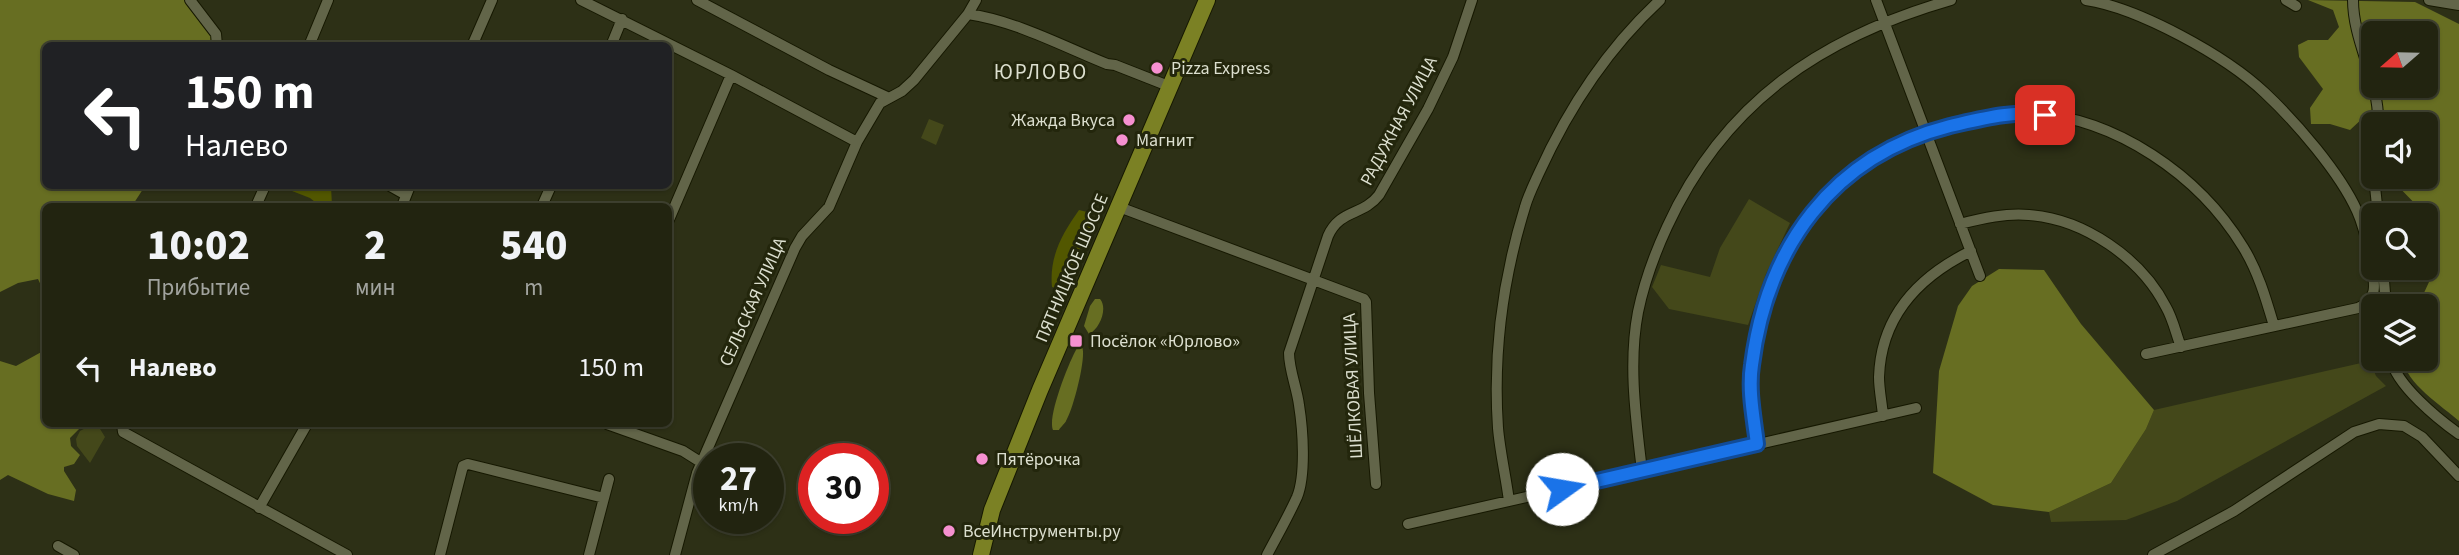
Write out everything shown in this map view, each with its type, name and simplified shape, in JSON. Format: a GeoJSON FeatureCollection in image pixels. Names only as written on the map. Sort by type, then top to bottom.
{"type":"FeatureCollection","features":[{"type":"Feature","properties":{"kind":"main road","name":"ПЯТНИЦКОЕ ШОССЕ"},"geometry":{"type":"LineString","coordinates":[[981,555],[992,510],[1007,472],[1207,0]]}},
{"type":"Feature","properties":{"kind":"street"},"geometry":{"type":"LineString","coordinates":[[190,0],[216,34],[217,42]]}},
{"type":"Feature","properties":{"kind":"street"},"geometry":{"type":"LineString","coordinates":[[311,42],[328,0]]}},
{"type":"Feature","properties":{"kind":"street"},"geometry":{"type":"LineString","coordinates":[[474,42],[492,0]]}},
{"type":"Feature","properties":{"kind":"street"},"geometry":{"type":"LineString","coordinates":[[582,0],[667,42]]}},
{"type":"Feature","properties":{"kind":"street"},"geometry":{"type":"LineString","coordinates":[[697,0],[829,70],[887,97]]}},
{"type":"Feature","properties":{"kind":"street","name":"РАДУЖНАЯ УЛИЦА"},"geometry":{"type":"LineString","coordinates":[[1267,555],[1297,496],[1301,480],[1301,416],[1289,353],[1332,227],[1339,219],[1372,205],[1416,131],[1453,57],[1472,0]]}},
{"type":"Feature","properties":{"kind":"street"},"geometry":{"type":"LineString","coordinates":[[1509,501],[1499,429],[1497,376],[1501,313],[1525,205],[1550,150],[1580,97],[1617,45],[1660,0]]}},
{"type":"Feature","properties":{"kind":"street"},"geometry":{"type":"LineString","coordinates":[[1876,0],[1980,276]]}},
{"type":"Feature","properties":{"kind":"street"},"geometry":{"type":"LineString","coordinates":[[1642,471],[1634,362],[1638,312],[1656,251],[1679,200],[1703,161],[1770,88],[1805,62],[1884,22],[1951,0]]}},
{"type":"Feature","properties":{"kind":"street"},"geometry":{"type":"LineString","coordinates":[[2086,0],[2144,18],[2231,67],[2265,92],[2340,181],[2357,212],[2369,254],[2374,293],[2370,301],[2358,308],[2146,354]]}},
{"type":"Feature","properties":{"kind":"street"},"geometry":{"type":"LineString","coordinates":[[2353,0],[2356,24],[2379,112]]}},
{"type":"Feature","properties":{"kind":"street"},"geometry":{"type":"LineString","coordinates":[[2428,0],[2459,5]]}},
{"type":"Feature","properties":{"kind":"street"},"geometry":{"type":"LineString","coordinates":[[971,5],[987,17],[1171,87]]}},
{"type":"Feature","properties":{"kind":"street","name":"СЕЛЬСКАЯ УЛИЦА"},"geometry":{"type":"LineString","coordinates":[[711,443],[795,248],[802,236],[829,207],[857,142],[880,103],[902,91],[914,80],[971,5]]}},
{"type":"Feature","properties":{"kind":"street"},"geometry":{"type":"LineString","coordinates":[[613,42],[622,19]]}},
{"type":"Feature","properties":{"kind":"street"},"geometry":{"type":"LineString","coordinates":[[672,45],[857,142]]}},
{"type":"Feature","properties":{"kind":"street"},"geometry":{"type":"LineString","coordinates":[[672,213],[731,75]]}},
{"type":"Feature","properties":{"kind":"street"},"geometry":{"type":"LineString","coordinates":[[1757,444],[1751,367],[1770,288],[1785,252],[1808,216],[1857,169],[1889,149],[1926,132],[1992,117],[2029,113],[2062,117],[2097,127],[2133,143],[2175,171],[2215,209],[2243,247],[2264,291],[2274,326]]}},
{"type":"Feature","properties":{"kind":"street"},"geometry":{"type":"LineString","coordinates":[[1119,207],[1314,279]]}},
{"type":"Feature","properties":{"kind":"street"},"geometry":{"type":"LineString","coordinates":[[1961,223],[2002,215],[2031,215],[2065,223],[2099,238],[2126,257],[2151,282],[2167,307],[2181,347]]}},
{"type":"Feature","properties":{"kind":"street"},"geometry":{"type":"LineString","coordinates":[[1883,416],[1879,377],[1884,346],[1894,318],[1909,296],[1929,275],[1971,251]]}},
{"type":"Feature","properties":{"kind":"street","name":"ШЁЛКОВАЯ УЛИЦА"},"geometry":{"type":"LineString","coordinates":[[1314,279],[1360,296],[1366,302],[1376,484]]}},
{"type":"Feature","properties":{"kind":"street"},"geometry":{"type":"LineString","coordinates":[[2396,371],[2409,389],[2459,434]]}},
{"type":"Feature","properties":{"kind":"street"},"geometry":{"type":"LineString","coordinates":[[1408,524],[1916,408]]}},
{"type":"Feature","properties":{"kind":"street"},"geometry":{"type":"LineString","coordinates":[[2153,555],[2234,511],[2354,432],[2379,424],[2404,426],[2422,437],[2459,476]]}},
{"type":"Feature","properties":{"kind":"street"},"geometry":{"type":"LineString","coordinates":[[122,427],[123,432],[347,555]]}},
{"type":"Feature","properties":{"kind":"street"},"geometry":{"type":"LineString","coordinates":[[259,509],[305,427]]}},
{"type":"Feature","properties":{"kind":"street"},"geometry":{"type":"LineString","coordinates":[[615,427],[683,451],[693,457]]}},
{"type":"Feature","properties":{"kind":"street"},"geometry":{"type":"LineString","coordinates":[[440,555],[463,466],[468,464],[604,498]]}},
{"type":"Feature","properties":{"kind":"street"},"geometry":{"type":"LineString","coordinates":[[589,555],[609,479]]}},
{"type":"Feature","properties":{"kind":"street","name":"СЕЛЬСКАЯ УЛИЦА"},"geometry":{"type":"LineString","coordinates":[[675,555],[693,487]]}},
{"type":"Feature","properties":{"kind":"street"},"geometry":{"type":"LineString","coordinates":[[58,546],[74,555]]}},
{"type":"Feature","properties":{"kind":"green space"},"geometry":{"type":"Polygon","coordinates":[[[0,0],[185,0],[213,37],[212,42],[42,42],[42,189],[143,189],[134,203],[42,203],[42,288],[38,279],[18,283],[0,292],[0,0]]]}},
{"type":"Feature","properties":{"kind":"green space"},"geometry":{"type":"Polygon","coordinates":[[[2308,0],[2415,2],[2459,24],[2459,421],[2416,384],[2407,371],[2438,371],[2438,294],[2423,294],[2430,280],[2438,280],[2438,203],[2414,203],[2401,189],[2438,189],[2438,112],[2385,112],[2378,104],[2369,112],[2361,112],[2361,120],[2350,130],[2330,124],[2311,124],[2310,108],[2323,89],[2299,57],[2298,45],[2308,40],[2328,40],[2339,27],[2333,10],[2308,0]]]}},
{"type":"Feature","properties":{"kind":"green space"},"geometry":{"type":"Polygon","coordinates":[[[929,119],[944,125],[936,145],[921,138],[929,119]]]}},
{"type":"Feature","properties":{"kind":"green space"},"geometry":{"type":"Polygon","coordinates":[[[1749,199],[1790,223],[1766,274],[1748,325],[1669,309],[1652,287],[1661,265],[1710,277],[1720,248],[1749,199]]]}},
{"type":"Feature","properties":{"kind":"green space"},"geometry":{"type":"Polygon","coordinates":[[[1999,269],[2044,270],[2081,324],[2154,410],[2146,429],[2111,483],[2049,512],[1993,505],[1933,473],[1939,371],[1958,306],[1972,286],[1999,269]]]}},
{"type":"Feature","properties":{"kind":"green space"},"geometry":{"type":"Polygon","coordinates":[[[1095,299],[1100,299],[1103,313],[1096,328],[1089,334],[1084,326],[1095,299]]]}},
{"type":"Feature","properties":{"kind":"green space"},"geometry":{"type":"Polygon","coordinates":[[[1082,347],[1081,371],[1069,415],[1059,430],[1053,430],[1053,414],[1060,389],[1077,348],[1082,347]]]}},
{"type":"Feature","properties":{"kind":"green space"},"geometry":{"type":"Polygon","coordinates":[[[42,352],[42,427],[81,427],[70,438],[71,446],[80,455],[74,464],[64,467],[76,490],[74,501],[48,494],[8,475],[0,480],[0,361],[16,366],[42,352]]]}},
{"type":"Feature","properties":{"kind":"green space"},"geometry":{"type":"Polygon","coordinates":[[[2361,363],[2361,371],[2374,371],[2386,386],[2177,501],[2126,520],[2051,522],[2049,512],[2111,483],[2146,429],[2154,410],[2361,363]]]}},
{"type":"Feature","properties":{"kind":"green space"},"geometry":{"type":"Polygon","coordinates":[[[87,427],[99,427],[105,437],[90,463],[77,446],[76,439],[80,431],[87,427]]]}},
{"type":"Feature","properties":{"kind":"shaded area"},"geometry":{"type":"Polygon","coordinates":[[[331,189],[332,203],[316,203],[292,191],[331,189]]]}},
{"type":"Feature","properties":{"kind":"shaded area"},"geometry":{"type":"Polygon","coordinates":[[[1079,210],[1087,212],[1093,223],[1060,289],[1052,287],[1058,246],[1079,210]]]}},
{"type":"Feature","properties":{"kind":"place","name":"Pizza Express"},"geometry":{"type":"Point","coordinates":[1157,68]}},
{"type":"Feature","properties":{"kind":"place","name":"Жажда Вкуса"},"geometry":{"type":"Point","coordinates":[1129,120]}},
{"type":"Feature","properties":{"kind":"place","name":"Магнит"},"geometry":{"type":"Point","coordinates":[1122,140]}},
{"type":"Feature","properties":{"kind":"place","name":"Посёлок «Юрлово»"},"geometry":{"type":"Point","coordinates":[1076,341]}},
{"type":"Feature","properties":{"kind":"place","name":"Пятёрочка"},"geometry":{"type":"Point","coordinates":[982,459]}},
{"type":"Feature","properties":{"kind":"place","name":"ВсеИнструменты.ру"},"geometry":{"type":"Point","coordinates":[949,531]}},
{"type":"Feature","properties":{"kind":"district","name":"ЮРЛОВО"},"geometry":{"type":"Point","coordinates":[1041,72]}},
{"type":"Feature","properties":{"kind":"route"},"geometry":{"type":"LineString","coordinates":[[1562,489],[1757,444],[1751,367],[1760,323],[1770,288],[1785,252],[1808,216],[1857,169],[1889,149],[1926,132],[1992,117],[2029,113],[2045,115]]}}]}
